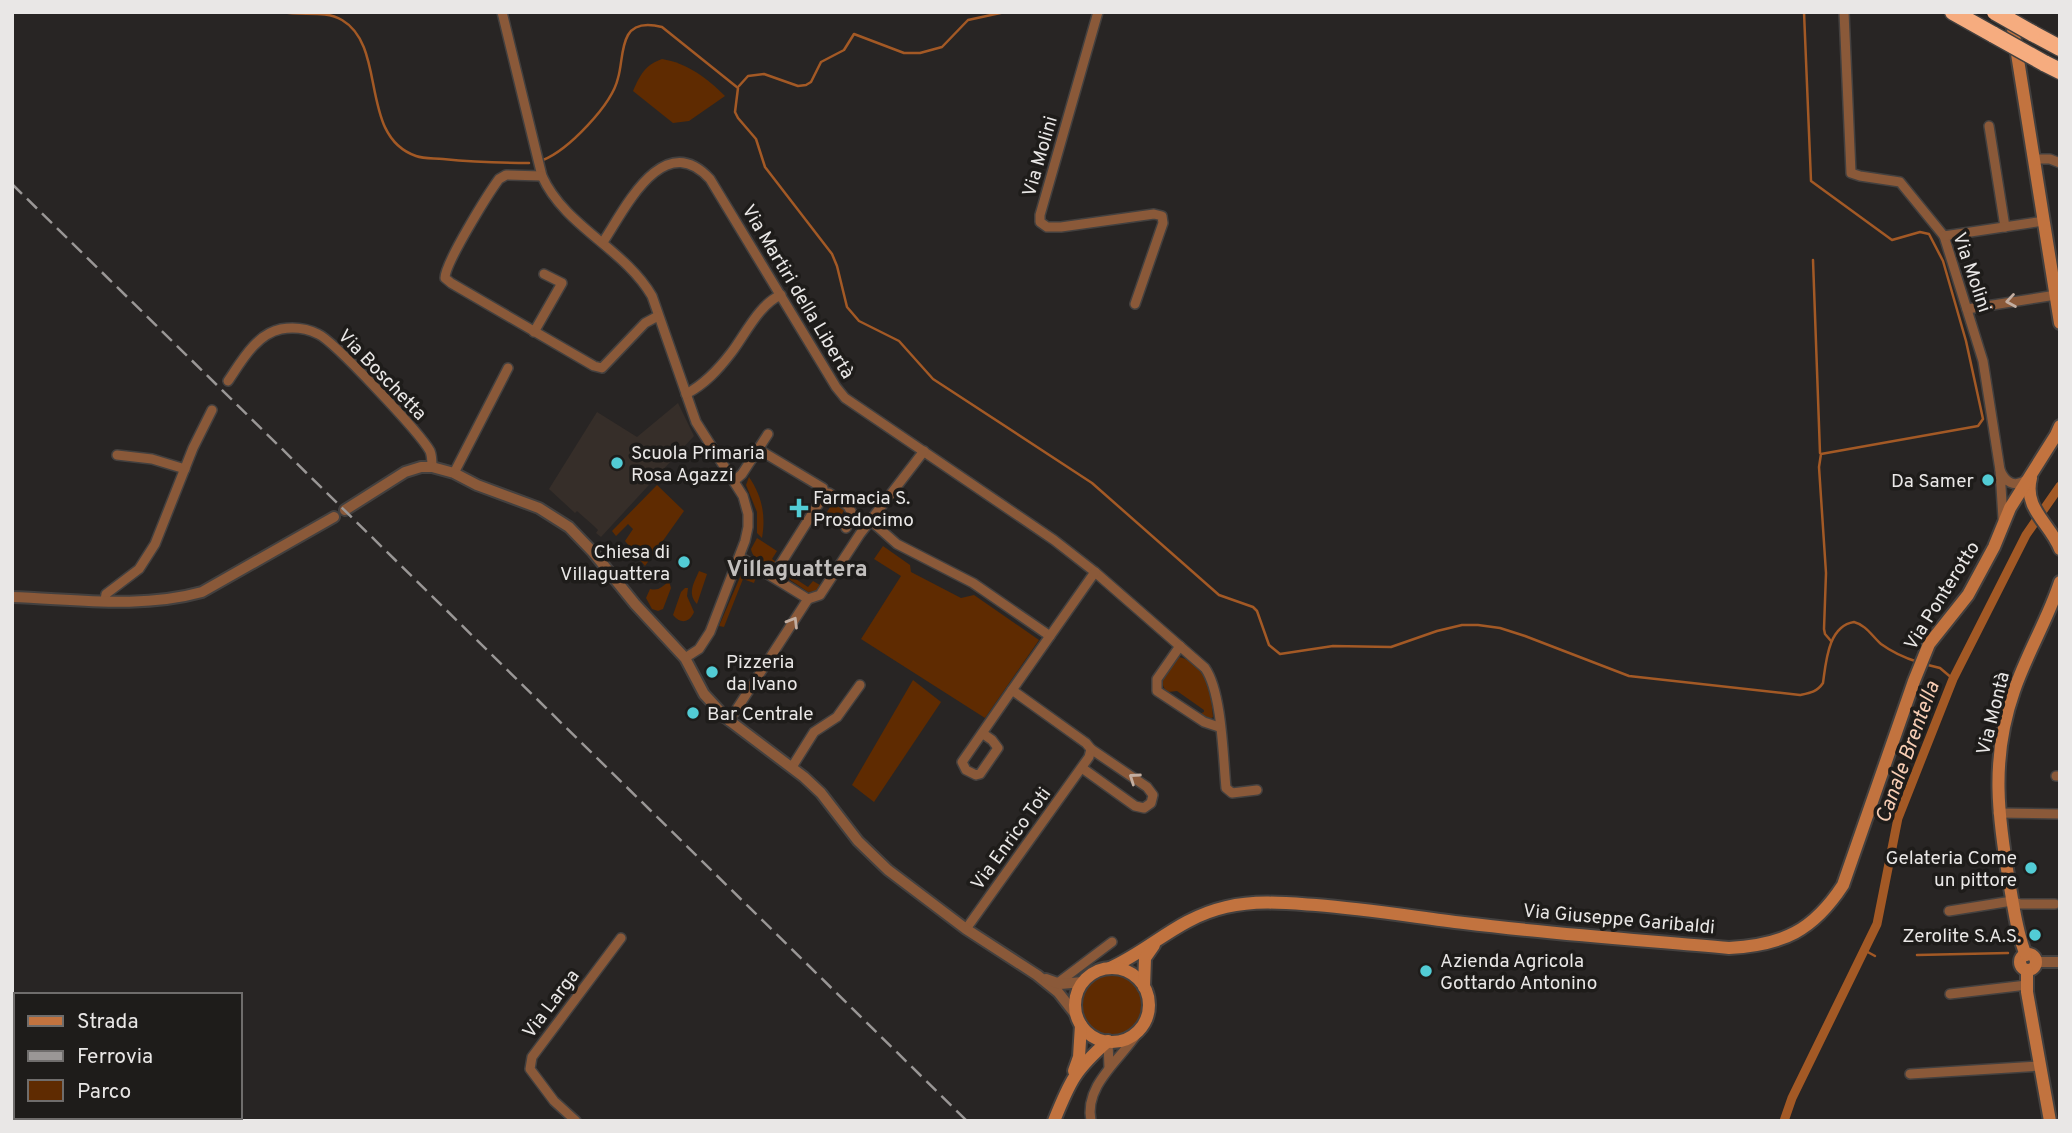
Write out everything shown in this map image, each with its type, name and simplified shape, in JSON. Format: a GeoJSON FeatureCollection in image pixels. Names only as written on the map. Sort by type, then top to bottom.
{"type":"FeatureCollection","features":[{"type":"Feature","properties":{"kind":"highway"},"geometry":{"type":"LineString","coordinates":[[1953,12],[2060,71]]}},
{"type":"Feature","properties":{"kind":"highway"},"geometry":{"type":"LineString","coordinates":[[1995,12],[2060,48]]}},
{"type":"Feature","properties":{"kind":"main road"},"geometry":{"type":"LineString","coordinates":[[2010,12],[2060,323]]}},
{"type":"Feature","properties":{"kind":"main road","name":"Via Ponterotto"},"geometry":{"type":"LineString","coordinates":[[1916,677],[1935,636],[1968,596],[2003,528],[2010,508],[2059,430]]}},
{"type":"Feature","properties":{"kind":"main road","name":"Via Ponterotto"},"geometry":{"type":"LineString","coordinates":[[2003,528],[2020,512],[2035,511],[2029,495],[2031,473]]}},
{"type":"Feature","properties":{"kind":"main road"},"geometry":{"type":"LineString","coordinates":[[2035,511],[2052,528],[2060,550]]}},
{"type":"Feature","properties":{"kind":"main road","name":"Via Montà"},"geometry":{"type":"LineString","coordinates":[[2050,1121],[2027,985],[2030,962],[2012,901],[1998,813],[1997,771],[2008,711],[2030,650],[2060,582]]}},
{"type":"Feature","properties":{"kind":"main road","name":"Via Giuseppe Garibaldi"},"geometry":{"type":"LineString","coordinates":[[1110,968],[1129,960],[1160,937],[1202,914],[1262,901],[1729,948],[1760,946],[1780,940],[1807,926],[1827,908],[1843,884],[1916,677]]}},
{"type":"Feature","properties":{"kind":"main road"},"geometry":{"type":"LineString","coordinates":[[1079,1020],[1088,1033],[1108,1041],[1127,1038],[1142,1026],[1149,1007],[1144,987],[1145,958],[1160,937]]}},
{"type":"Feature","properties":{"kind":"main road"},"geometry":{"type":"LineString","coordinates":[[1054,1121],[1079,1057],[1079,1020],[1075,1003],[1083,982],[1090,975],[1110,968],[1129,972],[1144,987]]}},
{"type":"Feature","properties":{"kind":"main road"},"geometry":{"type":"LineString","coordinates":[[1073,1078],[1108,1041]]}},
{"type":"Feature","properties":{"kind":"street"},"geometry":{"type":"LineString","coordinates":[[502,12],[542,176],[549,191],[643,281],[652,296],[696,422],[743,496],[748,527],[740,556],[710,632],[699,649],[685,658]]}},
{"type":"Feature","properties":{"kind":"street","name":"Via Molini"},"geometry":{"type":"LineString","coordinates":[[1098,12],[1040,222],[1047,227],[1061,227],[1154,214],[1162,216],[1163,223],[1135,304]]}},
{"type":"Feature","properties":{"kind":"street","name":"Via Molini"},"geometry":{"type":"LineString","coordinates":[[1844,12],[1851,173],[1900,182],[1944,236],[1983,361],[2000,470],[2003,528]]}},
{"type":"Feature","properties":{"kind":"street"},"geometry":{"type":"LineString","coordinates":[[1989,126],[2005,227]]}},
{"type":"Feature","properties":{"kind":"street"},"geometry":{"type":"LineString","coordinates":[[2032,159],[2050,159],[2060,163]]}},
{"type":"Feature","properties":{"kind":"street","name":"Via Martiri della Libertà"},"geometry":{"type":"LineString","coordinates":[[603,242],[634,195],[657,168],[668,164],[685,164],[703,171],[845,398],[1054,540],[1095,572],[1205,668],[1213,679],[1226,788],[1232,793],[1257,790]]}},
{"type":"Feature","properties":{"kind":"street"},"geometry":{"type":"LineString","coordinates":[[542,176],[506,175],[499,179],[445,272],[446,278],[534,332],[602,368],[645,323],[658,316]]}},
{"type":"Feature","properties":{"kind":"street"},"geometry":{"type":"LineString","coordinates":[[1944,236],[2044,221]]}},
{"type":"Feature","properties":{"kind":"street"},"geometry":{"type":"LineString","coordinates":[[534,332],[562,284],[544,274]]}},
{"type":"Feature","properties":{"kind":"street"},"geometry":{"type":"LineString","coordinates":[[686,394],[705,383],[769,302],[781,295]]}},
{"type":"Feature","properties":{"kind":"street"},"geometry":{"type":"LineString","coordinates":[[1967,309],[2056,295]]}},
{"type":"Feature","properties":{"kind":"street","name":"Via Boschetta"},"geometry":{"type":"LineString","coordinates":[[228,381],[262,337],[278,329],[296,328],[318,334],[335,346],[414,432],[429,450],[432,467]]}},
{"type":"Feature","properties":{"kind":"street"},"geometry":{"type":"LineString","coordinates":[[454,473],[508,369]]}},
{"type":"Feature","properties":{"kind":"street"},"geometry":{"type":"LineString","coordinates":[[105,600],[106,594],[139,569],[155,544],[212,410]]}},
{"type":"Feature","properties":{"kind":"street"},"geometry":{"type":"LineString","coordinates":[[734,481],[742,474],[768,434]]}},
{"type":"Feature","properties":{"kind":"street"},"geometry":{"type":"LineString","coordinates":[[758,449],[823,488],[824,495],[773,576]]}},
{"type":"Feature","properties":{"kind":"street"},"geometry":{"type":"LineString","coordinates":[[729,721],[808,599],[820,596],[871,521],[924,451]]}},
{"type":"Feature","properties":{"kind":"street"},"geometry":{"type":"LineString","coordinates":[[117,455],[152,459],[185,469]]}},
{"type":"Feature","properties":{"kind":"street"},"geometry":{"type":"LineString","coordinates":[[345,510],[405,472],[432,467],[454,473],[477,485],[539,508],[569,527],[685,658],[704,694],[729,721],[792,767],[821,793],[859,841],[888,870],[967,929],[1055,986],[1079,1020]]}},
{"type":"Feature","properties":{"kind":"street"},"geometry":{"type":"LineString","coordinates":[[2000,470],[2010,483],[2021,483],[2031,473]]}},
{"type":"Feature","properties":{"kind":"street"},"geometry":{"type":"LineString","coordinates":[[824,495],[830,494],[848,506],[853,515],[846,528]]}},
{"type":"Feature","properties":{"kind":"street"},"geometry":{"type":"LineString","coordinates":[[12,597],[150,602],[177,599],[202,592],[334,517]]}},
{"type":"Feature","properties":{"kind":"street"},"geometry":{"type":"LineString","coordinates":[[871,521],[897,544],[973,583],[1050,636]]}},
{"type":"Feature","properties":{"kind":"street"},"geometry":{"type":"LineString","coordinates":[[740,556],[808,599]]}},
{"type":"Feature","properties":{"kind":"street"},"geometry":{"type":"LineString","coordinates":[[982,733],[998,748],[980,774],[971,774],[962,762],[982,733],[1012,690],[1095,572]]}},
{"type":"Feature","properties":{"kind":"street"},"geometry":{"type":"LineString","coordinates":[[1180,646],[1157,679],[1157,691],[1203,722],[1219,727]]}},
{"type":"Feature","properties":{"kind":"street"},"geometry":{"type":"LineString","coordinates":[[792,767],[814,732],[837,717],[860,685]]}},
{"type":"Feature","properties":{"kind":"street"},"geometry":{"type":"LineString","coordinates":[[1012,690],[1147,787],[1153,795],[1151,803],[1144,807],[1135,806],[1082,768]]}},
{"type":"Feature","properties":{"kind":"street","name":"Via Enrico Toti"},"geometry":{"type":"LineString","coordinates":[[967,929],[1082,768],[1091,749]]}},
{"type":"Feature","properties":{"kind":"street"},"geometry":{"type":"LineString","coordinates":[[1998,813],[2060,814]]}},
{"type":"Feature","properties":{"kind":"street"},"geometry":{"type":"LineString","coordinates":[[1948,911],[2012,901],[2020,904],[2055,904]]}},
{"type":"Feature","properties":{"kind":"street","name":"Via Larga"},"geometry":{"type":"LineString","coordinates":[[576,1121],[554,1101],[530,1069],[531,1057],[621,938]]}},
{"type":"Feature","properties":{"kind":"street"},"geometry":{"type":"LineString","coordinates":[[1055,986],[1112,942]]}},
{"type":"Feature","properties":{"kind":"street"},"geometry":{"type":"LineString","coordinates":[[2030,962],[2060,962]]}},
{"type":"Feature","properties":{"kind":"street"},"geometry":{"type":"LineString","coordinates":[[1055,986],[1083,982]]}},
{"type":"Feature","properties":{"kind":"street"},"geometry":{"type":"LineString","coordinates":[[1950,993],[2027,985]]}},
{"type":"Feature","properties":{"kind":"street"},"geometry":{"type":"LineString","coordinates":[[1091,1121],[1091,1098],[1142,1026]]}},
{"type":"Feature","properties":{"kind":"street"},"geometry":{"type":"LineString","coordinates":[[1108,1041],[1109,1070]]}},
{"type":"Feature","properties":{"kind":"street"},"geometry":{"type":"LineString","coordinates":[[1091,1056],[1105,1058],[1109,1070]]}},
{"type":"Feature","properties":{"kind":"street"},"geometry":{"type":"LineString","coordinates":[[1910,1074],[2040,1066]]}},
{"type":"Feature","properties":{"kind":"shaded area","name":"Scuola Primaria Rosa Agazzi"},"geometry":{"type":"Polygon","coordinates":[[[678,403],[694,436],[601,537],[594,526],[549,489],[597,412],[637,437],[678,403]]]}},
{"type":"Feature","properties":{"kind":"green space"},"geometry":{"type":"Polygon","coordinates":[[[662,59],[696,72],[725,96],[689,121],[673,123],[633,91],[644,71],[662,59]]]}},
{"type":"Feature","properties":{"kind":"green space"},"geometry":{"type":"Polygon","coordinates":[[[749,477],[762,506],[762,538],[757,533],[757,512],[746,485],[749,477]]]}},
{"type":"Feature","properties":{"kind":"green space"},"geometry":{"type":"Polygon","coordinates":[[[657,485],[684,511],[645,566],[625,541],[633,529],[628,524],[616,536],[612,531],[657,485]]]}},
{"type":"Feature","properties":{"kind":"green space"},"geometry":{"type":"Polygon","coordinates":[[[834,500],[846,507],[838,521],[826,514],[834,500]]]}},
{"type":"Feature","properties":{"kind":"green space"},"geometry":{"type":"Polygon","coordinates":[[[757,538],[777,551],[772,559],[776,562],[766,563],[754,555],[751,549],[757,538]]]}},
{"type":"Feature","properties":{"kind":"green space"},"geometry":{"type":"Polygon","coordinates":[[[883,546],[910,565],[911,572],[961,598],[974,595],[1039,640],[985,718],[861,639],[901,576],[874,559],[883,546]]]}},
{"type":"Feature","properties":{"kind":"green space"},"geometry":{"type":"Polygon","coordinates":[[[787,564],[792,568],[788,574],[808,587],[813,581],[820,585],[817,591],[808,592],[786,577],[783,574],[787,564]]]}},
{"type":"Feature","properties":{"kind":"green space"},"geometry":{"type":"Polygon","coordinates":[[[751,570],[756,577],[754,583],[743,579],[724,627],[719,626],[741,575],[744,571],[751,570]]]}},
{"type":"Feature","properties":{"kind":"green space"},"geometry":{"type":"Polygon","coordinates":[[[699,571],[707,574],[697,604],[692,592],[699,571]]]}},
{"type":"Feature","properties":{"kind":"green space"},"geometry":{"type":"Polygon","coordinates":[[[669,581],[671,588],[663,609],[652,609],[646,598],[650,589],[658,589],[669,581]]]}},
{"type":"Feature","properties":{"kind":"green space"},"geometry":{"type":"Polygon","coordinates":[[[685,588],[688,588],[687,596],[694,612],[688,620],[682,621],[673,615],[685,588]]]}},
{"type":"Feature","properties":{"kind":"green space"},"geometry":{"type":"Polygon","coordinates":[[[1179,657],[1189,660],[1202,672],[1206,680],[1213,717],[1210,719],[1199,714],[1204,710],[1177,691],[1168,692],[1164,688],[1165,674],[1179,657]]]}},
{"type":"Feature","properties":{"kind":"green space"},"geometry":{"type":"Polygon","coordinates":[[[913,680],[941,702],[874,802],[852,785],[913,680]]]}},
{"type":"Feature","properties":{"kind":"green space"},"geometry":{"type":"Polygon","coordinates":[[[1106,974],[1118,974],[1134,983],[1141,993],[1141,1017],[1134,1027],[1118,1036],[1106,1036],[1095,1031],[1086,1022],[1081,1011],[1081,999],[1086,988],[1095,979],[1106,974]]]}},
{"type":"Feature","properties":{"kind":"waterway"},"geometry":{"type":"LineString","coordinates":[[283,12],[335,17],[356,33],[365,50],[386,130],[398,146],[422,158],[529,163]]}},
{"type":"Feature","properties":{"kind":"waterway"},"geometry":{"type":"LineString","coordinates":[[739,86],[748,76],[764,74],[798,86],[806,85],[811,82],[821,62],[844,50],[854,34],[904,53],[920,53],[942,47],[968,20],[1005,12]]}},
{"type":"Feature","properties":{"kind":"waterway"},"geometry":{"type":"LineString","coordinates":[[1804,12],[1811,181],[1892,240],[1920,232],[1929,234],[1943,261],[1966,341],[1983,419],[1978,426],[1821,454],[1819,467],[1826,573],[1824,629],[1831,641]]}},
{"type":"Feature","properties":{"kind":"waterway"},"geometry":{"type":"LineString","coordinates":[[543,160],[576,137],[607,101],[618,78],[624,45],[631,31],[643,25],[662,27],[738,88],[735,112],[738,118],[756,139],[765,167],[832,254],[847,307],[859,321],[899,341],[933,379],[1092,483],[1219,595],[1253,607],[1257,611],[1269,645],[1280,654],[1333,646],[1391,647],[1437,631],[1462,625],[1478,625],[1525,636],[1629,676],[1800,695],[1816,690],[1823,683],[1827,656],[1834,638],[1845,625],[1854,622],[1865,628],[1885,647],[1918,662]]}},
{"type":"Feature","properties":{"kind":"waterway"},"geometry":{"type":"LineString","coordinates":[[1813,260],[1820,453]]}},
{"type":"Feature","properties":{"kind":"waterway","name":"Canale Brentella"},"geometry":{"type":"LineString","coordinates":[[1784,1121],[1792,1098],[1877,924],[1898,818],[1953,679],[2026,535],[2060,486]]}},
{"type":"Feature","properties":{"kind":"waterway"},"geometry":{"type":"LineString","coordinates":[[1924,664],[1940,668],[1953,679]]}},
{"type":"Feature","properties":{"kind":"waterway"},"geometry":{"type":"LineString","coordinates":[[1864,950],[1875,956]]}},
{"type":"Feature","properties":{"kind":"waterway"},"geometry":{"type":"LineString","coordinates":[[1917,955],[2008,953]]}},
{"type":"Feature","properties":{"kind":"railway"},"geometry":{"type":"LineString","coordinates":[[12,184],[967,1121]]}},
{"type":"Feature","properties":{"kind":"place","name":"Scuola Primaria Rosa Agazzi"},"geometry":{"type":"Point","coordinates":[617,463]}},
{"type":"Feature","properties":{"kind":"place","name":"Da Samer"},"geometry":{"type":"Point","coordinates":[1988,480]}},
{"type":"Feature","properties":{"kind":"place","name":"Farmacia S. Prosdocimo"},"geometry":{"type":"Point","coordinates":[799,508]}},
{"type":"Feature","properties":{"kind":"place","name":"Chiesa di Villaguattera"},"geometry":{"type":"Point","coordinates":[684,562]}},
{"type":"Feature","properties":{"kind":"place","name":"Pizzeria da Ivano"},"geometry":{"type":"Point","coordinates":[712,672]}},
{"type":"Feature","properties":{"kind":"place","name":"Bar Centrale"},"geometry":{"type":"Point","coordinates":[693,713]}},
{"type":"Feature","properties":{"kind":"place","name":"Gelateria Come un pittore"},"geometry":{"type":"Point","coordinates":[2031,868]}},
{"type":"Feature","properties":{"kind":"place","name":"Zerolite S.A.S."},"geometry":{"type":"Point","coordinates":[2035,935]}},
{"type":"Feature","properties":{"kind":"place","name":"Azienda Agricola Gottardo Antonino"},"geometry":{"type":"Point","coordinates":[1426,971]}},
{"type":"Feature","properties":{"kind":"district","name":"Villaguattera"},"geometry":{"type":"Point","coordinates":[797,568]}}]}
